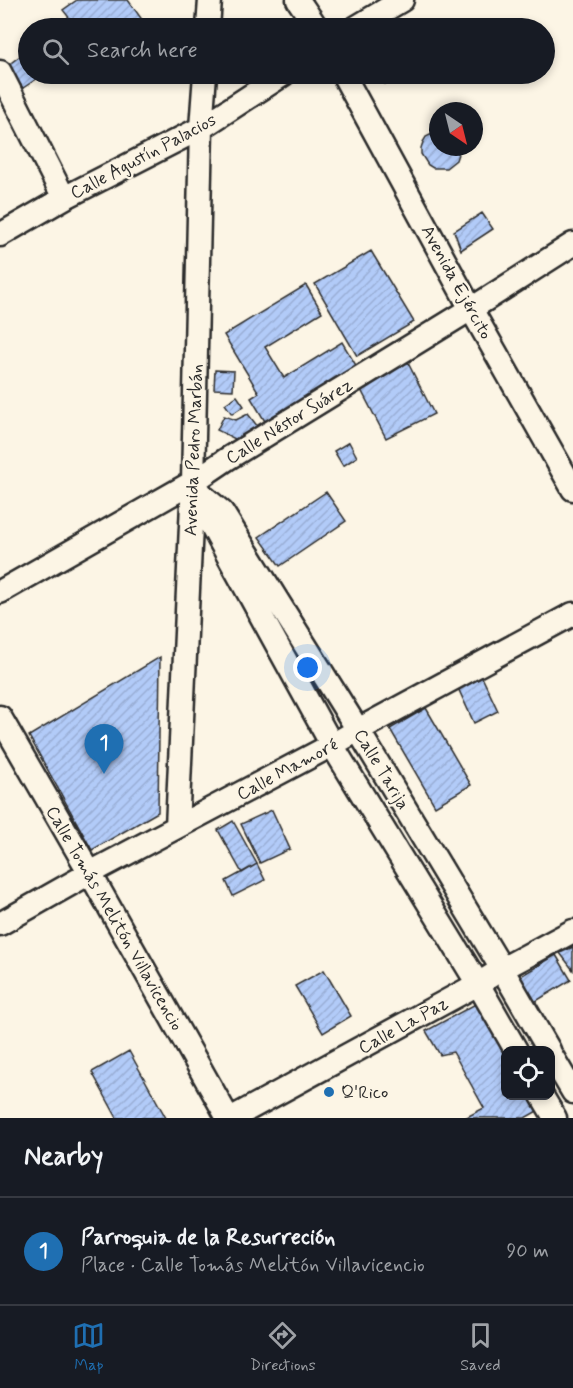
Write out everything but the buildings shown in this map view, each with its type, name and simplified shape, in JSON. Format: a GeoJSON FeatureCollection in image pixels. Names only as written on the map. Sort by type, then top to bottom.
{"type":"FeatureCollection","features":[{"type":"Feature","properties":{"kind":"street"},"geometry":{"type":"LineString","coordinates":[[209,18],[210,0]]}},
{"type":"Feature","properties":{"kind":"street"},"geometry":{"type":"LineString","coordinates":[[298,0],[310,18]]}},
{"type":"Feature","properties":{"kind":"street"},"geometry":{"type":"LineString","coordinates":[[372,18],[402,0]]}},
{"type":"Feature","properties":{"kind":"street"},"geometry":{"type":"LineString","coordinates":[[0,72],[64,198]]}},
{"type":"Feature","properties":{"kind":"street","name":"Avenida Pedro Marbán"},"geometry":{"type":"LineString","coordinates":[[177,827],[198,489],[201,128],[204,84]]}},
{"type":"Feature","properties":{"kind":"street","name":"Calle Agustín Palacios"},"geometry":{"type":"LineString","coordinates":[[0,235],[64,198],[201,128],[269,84]]}},
{"type":"Feature","properties":{"kind":"street","name":"Avenida Ejército"},"geometry":{"type":"LineString","coordinates":[[348,84],[471,309],[573,489]]}},
{"type":"Feature","properties":{"kind":"street","name":"Calle Néstor Suárez"},"geometry":{"type":"LineString","coordinates":[[0,592],[198,489],[237,453],[573,244]]}},
{"type":"Feature","properties":{"kind":"street","name":"Calle Tarija"},"geometry":{"type":"LineString","coordinates":[[198,489],[222,512],[358,730],[547,1046]]}},
{"type":"Feature","properties":{"kind":"street","name":"Calle Tarija"},"geometry":{"type":"LineString","coordinates":[[198,489],[208,521],[332,745],[514,1046]]}},
{"type":"Feature","properties":{"kind":"street","name":"Calle Mamoré"},"geometry":{"type":"LineString","coordinates":[[0,924],[90,873],[573,614]]}},
{"type":"Feature","properties":{"kind":"street","name":"Calle Tomás Melitón Villavicencio"},"geometry":{"type":"LineString","coordinates":[[0,717],[230,1118]]}},
{"type":"Feature","properties":{"kind":"street","name":"Calle La Paz"},"geometry":{"type":"LineString","coordinates":[[230,1118],[573,931]]}},
{"type":"Feature","properties":{"kind":"street","name":"Calle Tarija"},"geometry":{"type":"LineString","coordinates":[[555,1061],[573,1092]]}},
{"type":"Feature","properties":{"kind":"street"},"geometry":{"type":"LineString","coordinates":[[545,1100],[555,1118]]}},
{"type":"Feature","properties":{"kind":"place","name":"Parroquia de la Resurreción"},"geometry":{"type":"Point","coordinates":[104,774]}},
{"type":"Feature","properties":{"kind":"place","name":"Q'Rico"},"geometry":{"type":"Point","coordinates":[329,1092]}}]}
